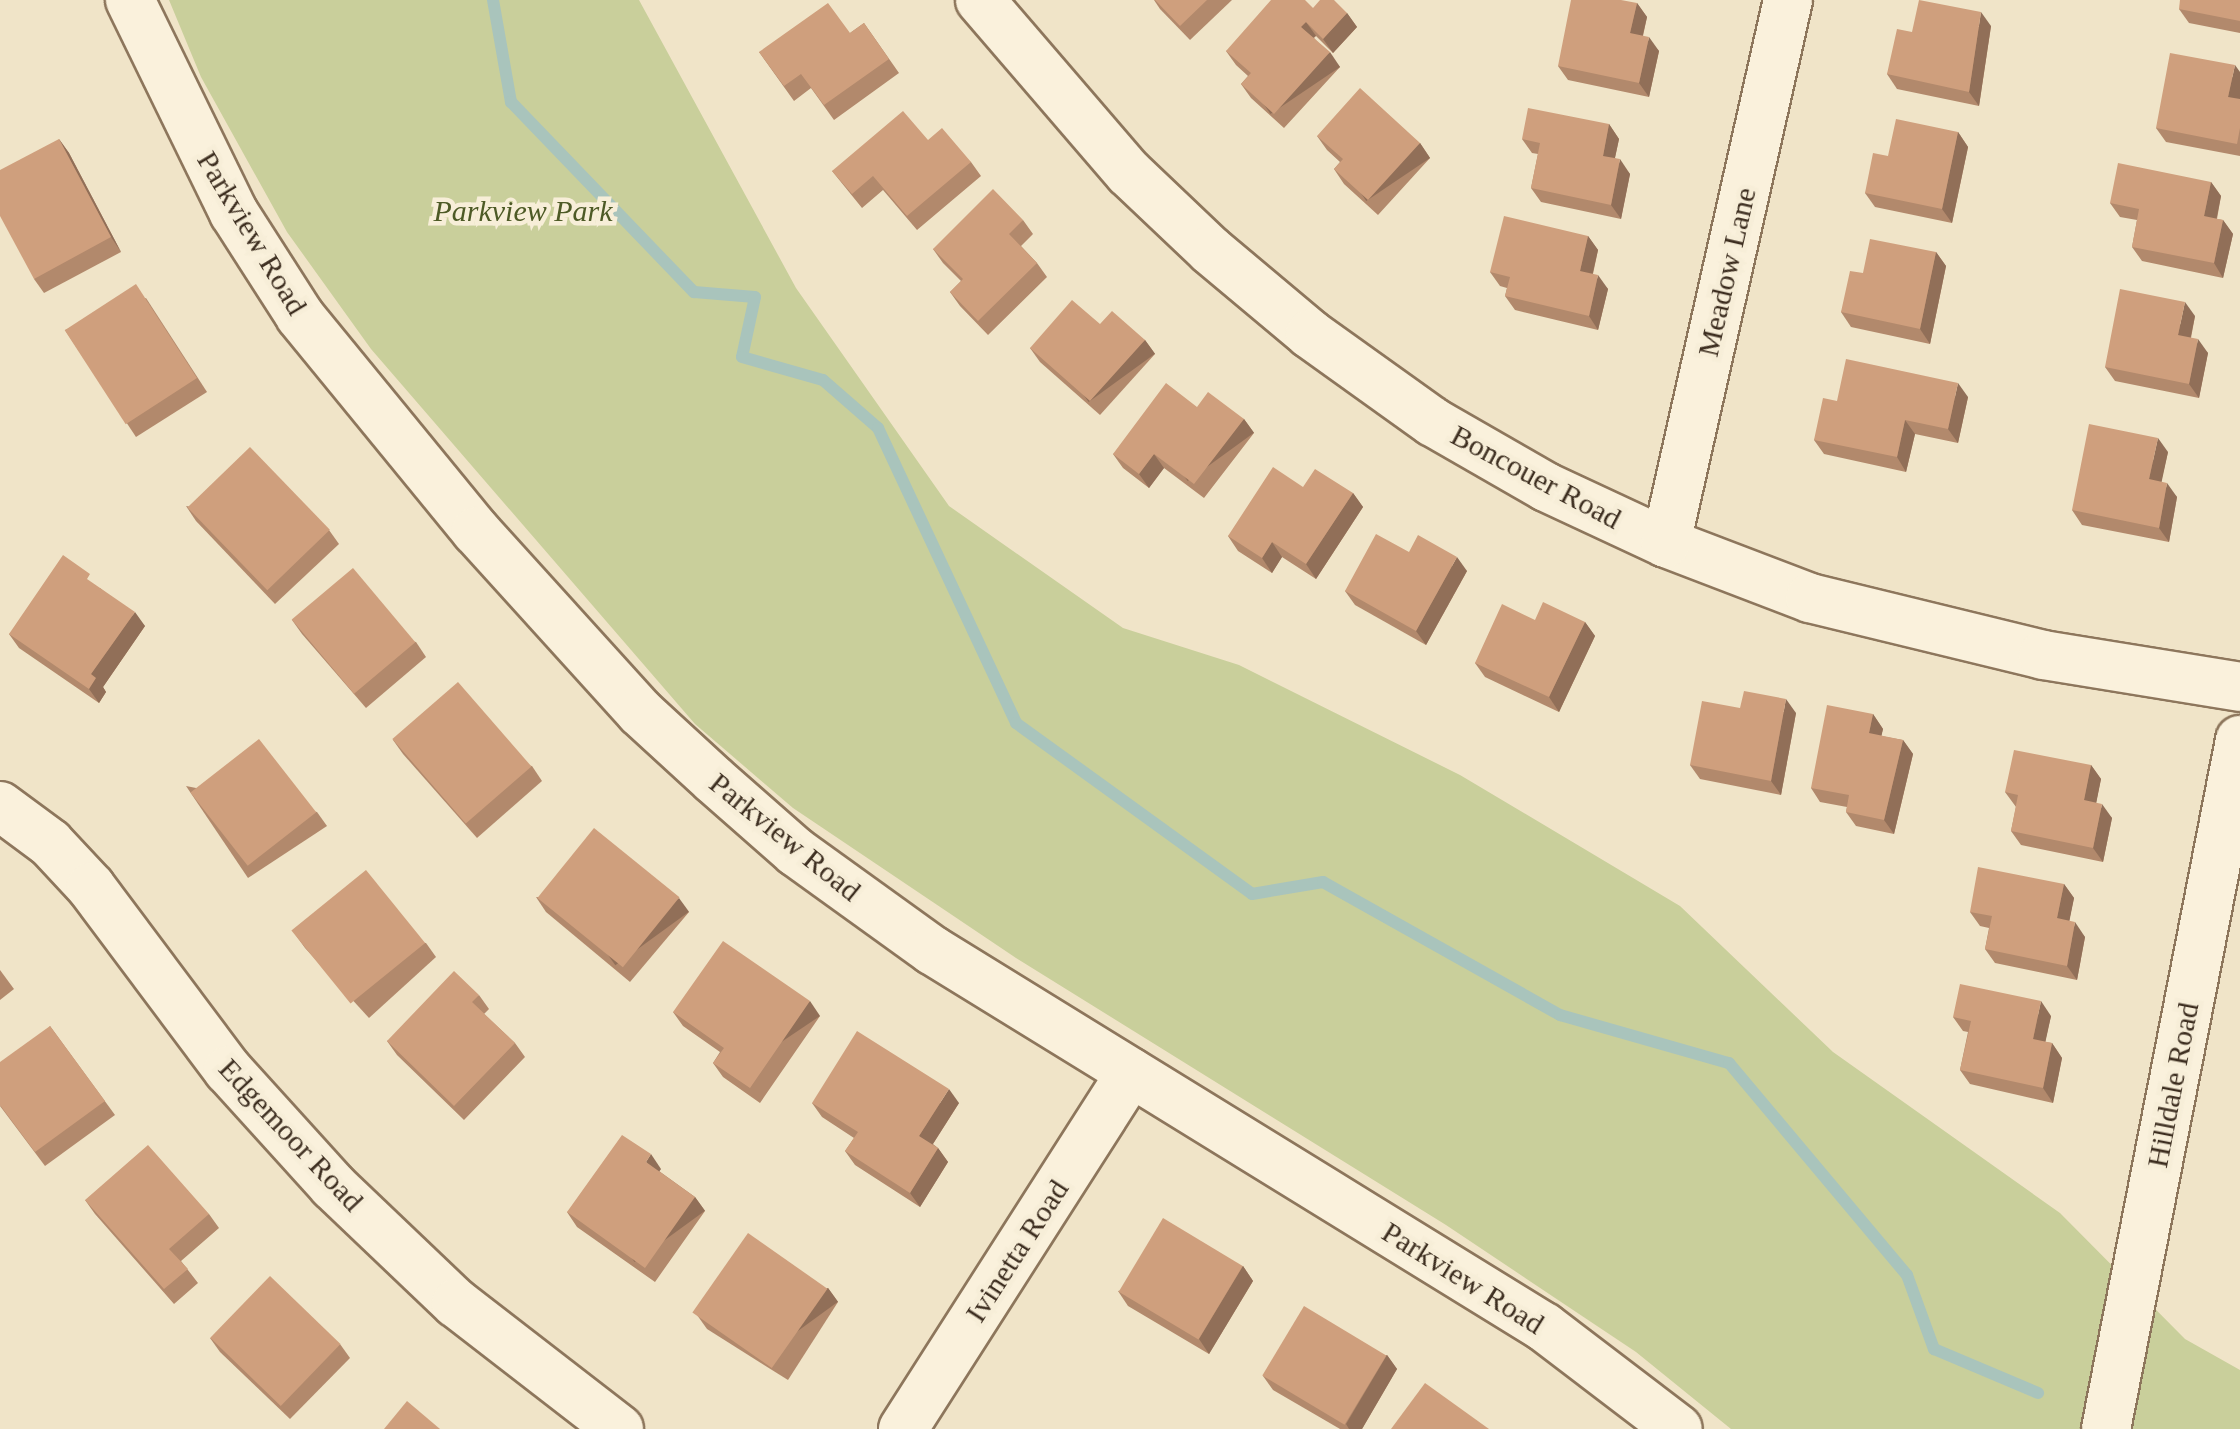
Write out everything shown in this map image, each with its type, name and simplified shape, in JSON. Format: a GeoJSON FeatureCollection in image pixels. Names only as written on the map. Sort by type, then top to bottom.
{"type":"FeatureCollection","features":[{"type":"Feature","properties":{"kind":"street","name":"Parkview Road"},"geometry":{"type":"LineString","coordinates":[[130,0],[234,212],[300,316],[369,408],[640,712],[796,852],[932,950],[1544,1327],[1678,1429]]}},
{"type":"Feature","properties":{"kind":"street","name":"Boncouer Road"},"geometry":{"type":"LineString","coordinates":[[980,0],[1129,173],[1310,334],[1432,422],[1546,487],[1666,543],[1828,602],[2043,655],[2240,687]]}},
{"type":"Feature","properties":{"kind":"street","name":"Meadow Lane"},"geometry":{"type":"LineString","coordinates":[[1666,543],[1788,0]]}},
{"type":"Feature","properties":{"kind":"street","name":"Hilldale Road"},"geometry":{"type":"LineString","coordinates":[[2106,1429],[2240,740]]}},
{"type":"Feature","properties":{"kind":"street","name":"Edgemoor Road"},"geometry":{"type":"LineString","coordinates":[[0,806],[50,843],[91,887],[228,1070],[333,1186],[456,1303],[619,1429]]}},
{"type":"Feature","properties":{"kind":"street","name":"Ivinetta Road"},"geometry":{"type":"LineString","coordinates":[[903,1429],[1131,1074]]}},
{"type":"Feature","properties":{"kind":"green space","name":"Parkview Park"},"geometry":{"type":"Polygon","coordinates":[[[169,0],[639,0],[796,288],[949,506],[1123,628],[1239,665],[1460,775],[1680,906],[1833,1052],[2060,1213],[2185,1339],[2240,1370],[2240,1429],[1731,1429],[1636,1352],[1446,1225],[1016,958],[793,808],[695,724],[371,349],[287,232],[201,77],[169,0]]]}},
{"type":"Feature","properties":{"kind":"building"},"geometry":{"type":"Polygon","coordinates":[[[1155,0],[1207,0],[1180,26],[1155,0]]]}},
{"type":"Feature","properties":{"kind":"building"},"geometry":{"type":"Polygon","coordinates":[[[1271,0],[1305,0],[1313,8],[1320,0],[1334,0],[1347,13],[1323,39],[1306,22],[1301,27],[1330,52],[1274,114],[1241,84],[1251,73],[1226,51],[1271,0]]]}},
{"type":"Feature","properties":{"kind":"building"},"geometry":{"type":"Polygon","coordinates":[[[1571,0],[1637,3],[1630,33],[1649,37],[1639,83],[1558,66],[1571,0]]]}},
{"type":"Feature","properties":{"kind":"building"},"geometry":{"type":"Polygon","coordinates":[[[1919,0],[1981,12],[1969,92],[1887,74],[1897,29],[1912,32],[1919,0]]]}},
{"type":"Feature","properties":{"kind":"building"},"geometry":{"type":"Polygon","coordinates":[[[2180,0],[2240,0],[2240,21],[2179,9],[2180,0]]]}},
{"type":"Feature","properties":{"kind":"building"},"geometry":{"type":"Polygon","coordinates":[[[828,3],[850,33],[864,23],[889,59],[824,105],[801,74],[784,86],[759,52],[828,3]]]}},
{"type":"Feature","properties":{"kind":"building"},"geometry":{"type":"Polygon","coordinates":[[[2170,53],[2235,65],[2228,97],[2240,99],[2237,144],[2156,128],[2170,53]]]}},
{"type":"Feature","properties":{"kind":"building"},"geometry":{"type":"Polygon","coordinates":[[[1360,88],[1420,143],[1368,200],[1334,169],[1343,159],[1317,136],[1360,88]]]}},
{"type":"Feature","properties":{"kind":"building"},"geometry":{"type":"Polygon","coordinates":[[[1528,108],[1609,124],[1603,156],[1620,159],[1611,205],[1531,188],[1540,143],[1522,139],[1528,108]]]}},
{"type":"Feature","properties":{"kind":"building"},"geometry":{"type":"Polygon","coordinates":[[[903,111],[928,140],[942,128],[971,162],[907,216],[873,176],[852,194],[832,171],[903,111]]]}},
{"type":"Feature","properties":{"kind":"building"},"geometry":{"type":"Polygon","coordinates":[[[1896,119],[1958,132],[1942,209],[1865,193],[1873,153],[1888,156],[1896,119]]]}},
{"type":"Feature","properties":{"kind":"building"},"geometry":{"type":"Polygon","coordinates":[[[59,139],[111,237],[34,279],[0,216],[0,170],[59,139]]]}},
{"type":"Feature","properties":{"kind":"building"},"geometry":{"type":"Polygon","coordinates":[[[2118,163],[2211,182],[2204,216],[2223,220],[2214,263],[2132,247],[2139,209],[2110,203],[2118,163]]]}},
{"type":"Feature","properties":{"kind":"building"},"geometry":{"type":"Polygon","coordinates":[[[993,189],[1023,220],[1009,234],[1037,263],[978,321],[950,292],[963,279],[933,249],[993,189]]]}},
{"type":"Feature","properties":{"kind":"building"},"geometry":{"type":"Polygon","coordinates":[[[1504,216],[1588,236],[1580,271],[1598,275],[1589,316],[1505,296],[1510,277],[1490,272],[1504,216]]]}},
{"type":"Feature","properties":{"kind":"building"},"geometry":{"type":"Polygon","coordinates":[[[1870,239],[1936,252],[1920,329],[1841,312],[1850,271],[1863,273],[1870,239]]]}},
{"type":"Feature","properties":{"kind":"building"},"geometry":{"type":"Polygon","coordinates":[[[136,284],[197,378],[126,424],[65,330],[136,284]]]}},
{"type":"Feature","properties":{"kind":"building"},"geometry":{"type":"Polygon","coordinates":[[[2120,289],[2185,302],[2178,335],[2198,339],[2189,384],[2105,367],[2120,289]]]}},
{"type":"Feature","properties":{"kind":"building"},"geometry":{"type":"Polygon","coordinates":[[[1072,300],[1100,324],[1112,311],[1145,340],[1090,401],[1030,348],[1072,300]]]}},
{"type":"Feature","properties":{"kind":"building"},"geometry":{"type":"Polygon","coordinates":[[[1846,359],[1958,383],[1948,429],[1905,420],[1897,457],[1814,440],[1823,398],[1837,401],[1846,359]]]}},
{"type":"Feature","properties":{"kind":"building"},"geometry":{"type":"Polygon","coordinates":[[[1166,383],[1197,407],[1208,392],[1244,419],[1194,484],[1154,454],[1139,474],[1113,454],[1166,383]]]}},
{"type":"Feature","properties":{"kind":"building"},"geometry":{"type":"Polygon","coordinates":[[[2089,424],[2158,438],[2149,479],[2167,483],[2159,528],[2072,510],[2089,424]]]}},
{"type":"Feature","properties":{"kind":"building"},"geometry":{"type":"Polygon","coordinates":[[[250,447],[330,530],[267,590],[187,507],[250,447]]]}},
{"type":"Feature","properties":{"kind":"building"},"geometry":{"type":"Polygon","coordinates":[[[1273,467],[1303,487],[1315,469],[1353,493],[1306,564],[1272,542],[1262,558],[1228,536],[1273,467]]]}},
{"type":"Feature","properties":{"kind":"building"},"geometry":{"type":"Polygon","coordinates":[[[1376,534],[1409,552],[1418,535],[1457,557],[1416,631],[1345,591],[1376,534]]]}},
{"type":"Feature","properties":{"kind":"building"},"geometry":{"type":"Polygon","coordinates":[[[63,555],[90,574],[87,579],[135,612],[91,674],[96,678],[89,689],[9,634],[63,555]]]}},
{"type":"Feature","properties":{"kind":"building"},"geometry":{"type":"Polygon","coordinates":[[[353,568],[415,642],[354,694],[292,619],[353,568]]]}},
{"type":"Feature","properties":{"kind":"building"},"geometry":{"type":"Polygon","coordinates":[[[1543,602],[1585,622],[1549,697],[1475,663],[1502,604],[1535,620],[1543,602]]]}},
{"type":"Feature","properties":{"kind":"building"},"geometry":{"type":"Polygon","coordinates":[[[458,682],[531,767],[466,824],[392,739],[458,682]]]}},
{"type":"Feature","properties":{"kind":"building"},"geometry":{"type":"Polygon","coordinates":[[[1744,691],[1786,699],[1771,781],[1690,765],[1702,701],[1740,708],[1744,691]]]}},
{"type":"Feature","properties":{"kind":"building"},"geometry":{"type":"Polygon","coordinates":[[[1827,705],[1873,714],[1869,733],[1903,740],[1884,820],[1846,812],[1849,795],[1811,788],[1827,705]]]}},
{"type":"Feature","properties":{"kind":"building"},"geometry":{"type":"Polygon","coordinates":[[[259,739],[316,812],[248,866],[190,793],[259,739]]]}},
{"type":"Feature","properties":{"kind":"building"},"geometry":{"type":"Polygon","coordinates":[[[2014,750],[2091,765],[2084,800],[2102,804],[2093,848],[2011,831],[2018,795],[2005,792],[2014,750]]]}},
{"type":"Feature","properties":{"kind":"building"},"geometry":{"type":"Polygon","coordinates":[[[594,828],[679,897],[623,967],[537,898],[594,828]]]}},
{"type":"Feature","properties":{"kind":"building"},"geometry":{"type":"Polygon","coordinates":[[[1978,867],[2064,884],[2057,918],[2075,922],[2067,966],[1985,949],[1992,916],[1970,912],[1978,867]]]}},
{"type":"Feature","properties":{"kind":"building"},"geometry":{"type":"Polygon","coordinates":[[[366,870],[425,943],[351,1003],[291,930],[366,870]]]}},
{"type":"Feature","properties":{"kind":"building"},"geometry":{"type":"Polygon","coordinates":[[[723,941],[810,1001],[750,1088],[713,1063],[724,1048],[673,1012],[723,941]]]}},
{"type":"Feature","properties":{"kind":"building"},"geometry":{"type":"Polygon","coordinates":[[[454,971],[479,995],[472,1002],[515,1043],[454,1106],[387,1041],[454,971]]]}},
{"type":"Feature","properties":{"kind":"building"},"geometry":{"type":"Polygon","coordinates":[[[1960,984],[2041,1001],[2033,1039],[2052,1043],[2043,1088],[1960,1070],[1971,1021],[1953,1017],[1960,984]]]}},
{"type":"Feature","properties":{"kind":"building"},"geometry":{"type":"Polygon","coordinates":[[[50,1026],[105,1101],[35,1152],[0,1105],[0,1062],[50,1026]]]}},
{"type":"Feature","properties":{"kind":"building"},"geometry":{"type":"Polygon","coordinates":[[[857,1031],[949,1089],[919,1136],[938,1148],[910,1193],[845,1151],[858,1132],[812,1103],[857,1031]]]}},
{"type":"Feature","properties":{"kind":"building"},"geometry":{"type":"Polygon","coordinates":[[[622,1135],[651,1154],[646,1162],[695,1197],[645,1268],[567,1212],[622,1135]]]}},
{"type":"Feature","properties":{"kind":"building"},"geometry":{"type":"Polygon","coordinates":[[[148,1145],[209,1214],[169,1249],[188,1269],[164,1289],[85,1200],[148,1145]]]}},
{"type":"Feature","properties":{"kind":"building"},"geometry":{"type":"Polygon","coordinates":[[[1163,1218],[1243,1266],[1198,1340],[1119,1292],[1163,1218]]]}},
{"type":"Feature","properties":{"kind":"building"},"geometry":{"type":"Polygon","coordinates":[[[748,1233],[827,1289],[772,1368],[692,1312],[748,1233]]]}},
{"type":"Feature","properties":{"kind":"building"},"geometry":{"type":"Polygon","coordinates":[[[270,1276],[340,1344],[281,1406],[210,1338],[270,1276]]]}},
{"type":"Feature","properties":{"kind":"building"},"geometry":{"type":"Polygon","coordinates":[[[1304,1306],[1386,1355],[1345,1425],[1262,1375],[1304,1306]]]}},
{"type":"Feature","properties":{"kind":"building"},"geometry":{"type":"Polygon","coordinates":[[[1425,1383],[1489,1429],[1391,1429],[1425,1383]]]}},
{"type":"Feature","properties":{"kind":"building"},"geometry":{"type":"Polygon","coordinates":[[[407,1401],[440,1429],[384,1429],[407,1401]]]}},
{"type":"Feature","properties":{"kind":"waterway"},"geometry":{"type":"LineString","coordinates":[[493,0],[511,102],[694,292],[755,297],[742,357],[823,380],[878,428],[1016,723],[1252,894],[1323,882],[1560,1015],[1729,1063],[1907,1275],[1934,1349],[2038,1393]]}}]}
